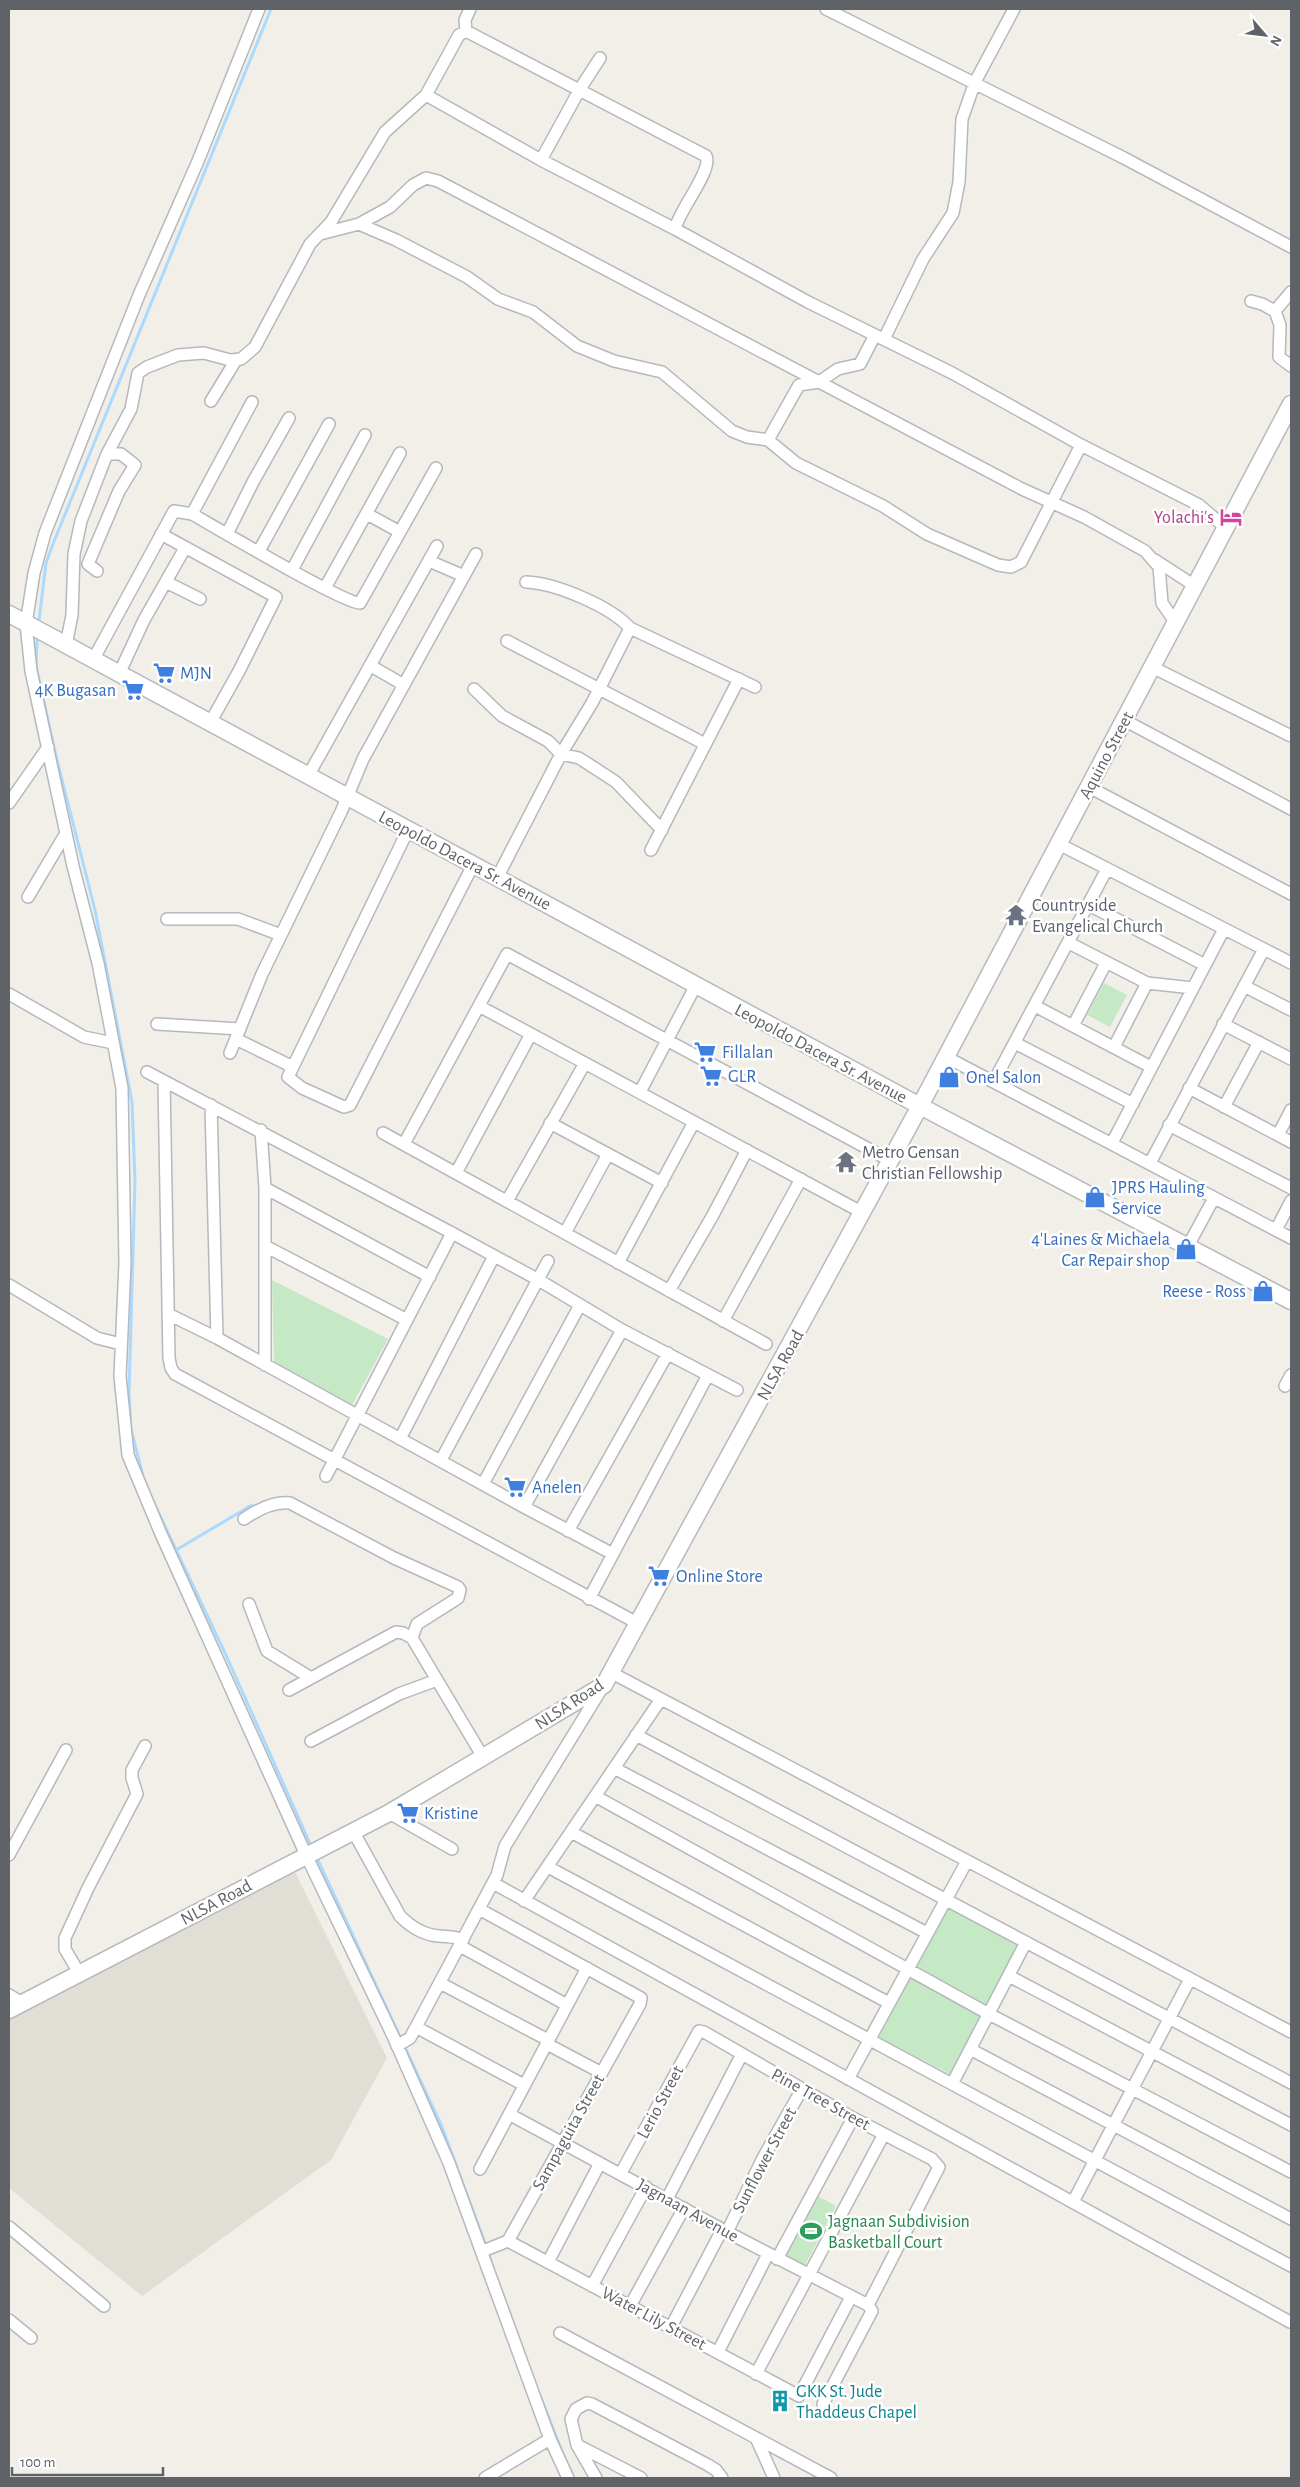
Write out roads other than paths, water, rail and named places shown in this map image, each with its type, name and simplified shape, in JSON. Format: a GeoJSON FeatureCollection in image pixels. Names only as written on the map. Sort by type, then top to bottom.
{"type":"FeatureCollection","features":[{"type":"Feature","properties":{"kind":"main road","name":"Aquino Street"},"geometry":{"type":"LineString","coordinates":[[920,1106],[1291,404]]}},
{"type":"Feature","properties":{"kind":"main road","name":"Leopoldo Dacera Sr. Avenue"},"geometry":{"type":"LineString","coordinates":[[9,614],[920,1106],[1291,1301]]}},
{"type":"Feature","properties":{"kind":"main road","name":"NLSA Road"},"geometry":{"type":"LineString","coordinates":[[13,2003],[79,1973],[389,1813],[608,1679],[920,1106]]}},
{"type":"Feature","properties":{"kind":"street"},"geometry":{"type":"LineString","coordinates":[[259,9],[201,152],[138,295],[45,533],[34,573],[26,624],[31,671],[66,833],[91,929],[122,1088],[125,1263],[122,1405],[128,1456],[162,1534],[311,1852],[403,2042],[483,2251],[550,2439],[568,2478]]}},
{"type":"Feature","properties":{"kind":"street"},"geometry":{"type":"LineString","coordinates":[[466,31],[465,20],[470,9]]}},
{"type":"Feature","properties":{"kind":"street"},"geometry":{"type":"LineString","coordinates":[[826,9],[975,82],[1291,247]]}},
{"type":"Feature","properties":{"kind":"street"},"geometry":{"type":"LineString","coordinates":[[768,440],[799,386],[819,382],[838,369],[860,364],[880,337],[923,259],[953,213],[959,182],[960,129],[975,82],[1014,9]]}},
{"type":"Feature","properties":{"kind":"street"},"geometry":{"type":"LineString","coordinates":[[466,31],[706,156],[708,159],[706,170],[680,212],[675,229]]}},
{"type":"Feature","properties":{"kind":"street"},"geometry":{"type":"LineString","coordinates":[[66,645],[72,615],[74,554],[81,521],[107,454],[131,409],[140,372],[178,355],[193,352],[236,360],[248,354],[255,347],[310,244],[331,222],[385,132],[426,95],[456,38],[466,31]]}},
{"type":"Feature","properties":{"kind":"street"},"geometry":{"type":"LineString","coordinates":[[541,160],[600,58]]}},
{"type":"Feature","properties":{"kind":"street"},"geometry":{"type":"LineString","coordinates":[[426,95],[541,160],[675,229],[808,302],[996,397],[1081,445],[1199,505],[1226,528]]}},
{"type":"Feature","properties":{"kind":"street"},"geometry":{"type":"LineString","coordinates":[[359,224],[390,207],[419,181],[432,178],[819,382],[1052,503],[1093,522],[1145,551],[1154,560],[1195,586]]}},
{"type":"Feature","properties":{"kind":"street"},"geometry":{"type":"LineString","coordinates":[[320,234],[351,224],[359,224],[467,277],[498,299],[533,312],[577,346],[614,362],[662,372],[686,394],[732,430],[747,437],[768,440],[796,463],[876,502],[927,534],[1005,566],[1011,567],[1020,562],[1081,445]]}},
{"type":"Feature","properties":{"kind":"street"},"geometry":{"type":"LineString","coordinates":[[1275,311],[1291,292]]}},
{"type":"Feature","properties":{"kind":"street"},"geometry":{"type":"LineString","coordinates":[[1251,302],[1262,304],[1275,311],[1280,325],[1278,357],[1291,366]]}},
{"type":"Feature","properties":{"kind":"street"},"geometry":{"type":"LineString","coordinates":[[212,401],[236,360]]}},
{"type":"Feature","properties":{"kind":"street"},"geometry":{"type":"LineString","coordinates":[[192,514],[252,402]]}},
{"type":"Feature","properties":{"kind":"street"},"geometry":{"type":"LineString","coordinates":[[227,534],[253,482],[289,418]]}},
{"type":"Feature","properties":{"kind":"street"},"geometry":{"type":"LineString","coordinates":[[259,551],[329,424]]}},
{"type":"Feature","properties":{"kind":"street"},"geometry":{"type":"LineString","coordinates":[[292,570],[365,435]]}},
{"type":"Feature","properties":{"kind":"street"},"geometry":{"type":"LineString","coordinates":[[325,588],[400,453]]}},
{"type":"Feature","properties":{"kind":"street"},"geometry":{"type":"LineString","coordinates":[[97,571],[88,564],[119,492],[135,465],[121,454],[107,454]]}},
{"type":"Feature","properties":{"kind":"street"},"geometry":{"type":"LineString","coordinates":[[93,660],[174,511],[192,514],[325,588],[354,602],[363,601],[436,468]]}},
{"type":"Feature","properties":{"kind":"street"},"geometry":{"type":"LineString","coordinates":[[367,514],[400,532]]}},
{"type":"Feature","properties":{"kind":"street"},"geometry":{"type":"LineString","coordinates":[[161,534],[276,597],[210,723]]}},
{"type":"Feature","properties":{"kind":"street"},"geometry":{"type":"LineString","coordinates":[[308,776],[437,546]]}},
{"type":"Feature","properties":{"kind":"street"},"geometry":{"type":"LineString","coordinates":[[118,674],[185,548]]}},
{"type":"Feature","properties":{"kind":"street"},"geometry":{"type":"LineString","coordinates":[[230,1053],[281,935],[363,759],[476,554]]}},
{"type":"Feature","properties":{"kind":"street"},"geometry":{"type":"LineString","coordinates":[[1154,560],[1161,579],[1162,603],[1176,623]]}},
{"type":"Feature","properties":{"kind":"street"},"geometry":{"type":"LineString","coordinates":[[429,561],[464,576]]}},
{"type":"Feature","properties":{"kind":"street"},"geometry":{"type":"LineString","coordinates":[[166,582],[200,599]]}},
{"type":"Feature","properties":{"kind":"street"},"geometry":{"type":"LineString","coordinates":[[526,582],[541,582],[566,590],[612,613],[630,628],[755,687]]}},
{"type":"Feature","properties":{"kind":"street"},"geometry":{"type":"LineString","coordinates":[[497,878],[561,754],[598,690],[630,628]]}},
{"type":"Feature","properties":{"kind":"street"},"geometry":{"type":"LineString","coordinates":[[507,641],[705,744]]}},
{"type":"Feature","properties":{"kind":"street"},"geometry":{"type":"LineString","coordinates":[[371,666],[404,685]]}},
{"type":"Feature","properties":{"kind":"street"},"geometry":{"type":"LineString","coordinates":[[1152,667],[1291,736]]}},
{"type":"Feature","properties":{"kind":"street"},"geometry":{"type":"LineString","coordinates":[[651,850],[738,679]]}},
{"type":"Feature","properties":{"kind":"street"},"geometry":{"type":"LineString","coordinates":[[474,689],[502,716],[548,741],[561,754],[579,758],[616,782],[662,830]]}},
{"type":"Feature","properties":{"kind":"street"},"geometry":{"type":"LineString","coordinates":[[1124,720],[1291,809]]}},
{"type":"Feature","properties":{"kind":"street"},"geometry":{"type":"LineString","coordinates":[[9,803],[48,747]]}},
{"type":"Feature","properties":{"kind":"street"},"geometry":{"type":"LineString","coordinates":[[1089,787],[1291,894]]}},
{"type":"Feature","properties":{"kind":"street"},"geometry":{"type":"LineString","coordinates":[[408,830],[288,1077],[291,1081],[340,1106],[350,1105],[473,865]]}},
{"type":"Feature","properties":{"kind":"street"},"geometry":{"type":"LineString","coordinates":[[28,897],[66,833]]}},
{"type":"Feature","properties":{"kind":"street"},"geometry":{"type":"LineString","coordinates":[[1059,844],[1291,963]]}},
{"type":"Feature","properties":{"kind":"street"},"geometry":{"type":"LineString","coordinates":[[994,1081],[1107,869]]}},
{"type":"Feature","properties":{"kind":"street"},"geometry":{"type":"LineString","coordinates":[[1089,905],[1205,965]]}},
{"type":"Feature","properties":{"kind":"street"},"geometry":{"type":"LineString","coordinates":[[167,918],[238,919],[281,935]]}},
{"type":"Feature","properties":{"kind":"street"},"geometry":{"type":"LineString","coordinates":[[1112,1143],[1224,929]]}},
{"type":"Feature","properties":{"kind":"street"},"geometry":{"type":"LineString","coordinates":[[1069,943],[1147,984],[1193,988]]}},
{"type":"Feature","properties":{"kind":"street"},"geometry":{"type":"LineString","coordinates":[[1150,1163],[1264,949]]}},
{"type":"Feature","properties":{"kind":"street"},"geometry":{"type":"LineString","coordinates":[[404,1144],[507,954],[891,1161]]}},
{"type":"Feature","properties":{"kind":"street"},"geometry":{"type":"LineString","coordinates":[[1073,1026],[1106,963]]}},
{"type":"Feature","properties":{"kind":"street"},"geometry":{"type":"LineString","coordinates":[[1114,1047],[1147,984]]}},
{"type":"Feature","properties":{"kind":"street"},"geometry":{"type":"LineString","coordinates":[[640,1092],[696,985]]}},
{"type":"Feature","properties":{"kind":"street"},"geometry":{"type":"LineString","coordinates":[[1244,986],[1291,1010]]}},
{"type":"Feature","properties":{"kind":"street"},"geometry":{"type":"LineString","coordinates":[[9,994],[84,1037],[113,1043]]}},
{"type":"Feature","properties":{"kind":"street"},"geometry":{"type":"LineString","coordinates":[[479,1006],[863,1213]]}},
{"type":"Feature","properties":{"kind":"street"},"geometry":{"type":"LineString","coordinates":[[1035,1006],[1151,1067]]}},
{"type":"Feature","properties":{"kind":"street"},"geometry":{"type":"LineString","coordinates":[[157,1024],[238,1034],[293,1067]]}},
{"type":"Feature","properties":{"kind":"street"},"geometry":{"type":"LineString","coordinates":[[1223,1024],[1291,1059]]}},
{"type":"Feature","properties":{"kind":"street"},"geometry":{"type":"LineString","coordinates":[[456,1173],[531,1034]]}},
{"type":"Feature","properties":{"kind":"street"},"geometry":{"type":"LineString","coordinates":[[1224,1107],[1259,1042]]}},
{"type":"Feature","properties":{"kind":"street"},"geometry":{"type":"LineString","coordinates":[[1015,1043],[1133,1104]]}},
{"type":"Feature","properties":{"kind":"street"},"geometry":{"type":"LineString","coordinates":[[946,1057],[1291,1238]]}},
{"type":"Feature","properties":{"kind":"street"},"geometry":{"type":"LineString","coordinates":[[507,1201],[585,1063]]}},
{"type":"Feature","properties":{"kind":"street"},"geometry":{"type":"LineString","coordinates":[[147,1072],[261,1130],[537,1279],[622,1330],[737,1390]]}},
{"type":"Feature","properties":{"kind":"street"},"geometry":{"type":"LineString","coordinates":[[164,1080],[170,1315],[169,1358],[171,1368],[175,1374],[639,1624]]}},
{"type":"Feature","properties":{"kind":"street"},"geometry":{"type":"LineString","coordinates":[[1189,1088],[1291,1142]]}},
{"type":"Feature","properties":{"kind":"street"},"geometry":{"type":"LineString","coordinates":[[211,1105],[217,1338]]}},
{"type":"Feature","properties":{"kind":"street"},"geometry":{"type":"LineString","coordinates":[[1278,1135],[1291,1110]]}},
{"type":"Feature","properties":{"kind":"street"},"geometry":{"type":"LineString","coordinates":[[618,1262],[694,1122]]}},
{"type":"Feature","properties":{"kind":"street"},"geometry":{"type":"LineString","coordinates":[[550,1123],[662,1183]]}},
{"type":"Feature","properties":{"kind":"street"},"geometry":{"type":"LineString","coordinates":[[1170,1125],[1291,1188]]}},
{"type":"Feature","properties":{"kind":"street"},"geometry":{"type":"LineString","coordinates":[[261,1130],[265,1188],[265,1365]]}},
{"type":"Feature","properties":{"kind":"street"},"geometry":{"type":"LineString","coordinates":[[383,1133],[766,1344]]}},
{"type":"Feature","properties":{"kind":"street"},"geometry":{"type":"LineString","coordinates":[[669,1291],[713,1215],[747,1150]]}},
{"type":"Feature","properties":{"kind":"street"},"geometry":{"type":"LineString","coordinates":[[565,1233],[608,1154]]}},
{"type":"Feature","properties":{"kind":"street"},"geometry":{"type":"LineString","coordinates":[[723,1320],[801,1180]]}},
{"type":"Feature","properties":{"kind":"street"},"geometry":{"type":"LineString","coordinates":[[265,1188],[430,1277]]}},
{"type":"Feature","properties":{"kind":"street"},"geometry":{"type":"LineString","coordinates":[[1188,1246],[1214,1198]]}},
{"type":"Feature","properties":{"kind":"street"},"geometry":{"type":"LineString","coordinates":[[1276,1230],[1291,1200]]}},
{"type":"Feature","properties":{"kind":"street"},"geometry":{"type":"LineString","coordinates":[[326,1476],[452,1233]]}},
{"type":"Feature","properties":{"kind":"street"},"geometry":{"type":"LineString","coordinates":[[265,1246],[407,1320]]}},
{"type":"Feature","properties":{"kind":"street"},"geometry":{"type":"LineString","coordinates":[[400,1439],[494,1256]]}},
{"type":"Feature","properties":{"kind":"street"},"geometry":{"type":"LineString","coordinates":[[441,1460],[548,1261]]}},
{"type":"Feature","properties":{"kind":"street"},"geometry":{"type":"LineString","coordinates":[[9,1285],[97,1338],[122,1344]]}},
{"type":"Feature","properties":{"kind":"street"},"geometry":{"type":"LineString","coordinates":[[483,1484],[580,1305]]}},
{"type":"Feature","properties":{"kind":"street"},"geometry":{"type":"LineString","coordinates":[[170,1315],[217,1338],[611,1553]]}},
{"type":"Feature","properties":{"kind":"street"},"geometry":{"type":"LineString","coordinates":[[524,1507],[622,1330]]}},
{"type":"Feature","properties":{"kind":"street"},"geometry":{"type":"LineString","coordinates":[[568,1531],[668,1353]]}},
{"type":"Feature","properties":{"kind":"street"},"geometry":{"type":"LineString","coordinates":[[588,1598],[708,1375]]}},
{"type":"Feature","properties":{"kind":"street"},"geometry":{"type":"LineString","coordinates":[[1285,1386],[1291,1375]]}},
{"type":"Feature","properties":{"kind":"street"},"geometry":{"type":"LineString","coordinates":[[244,1519],[258,1509],[278,1503],[290,1503],[394,1558],[458,1588],[460,1590],[458,1598],[417,1624],[412,1638]]}},
{"type":"Feature","properties":{"kind":"street"},"geometry":{"type":"LineString","coordinates":[[249,1604],[267,1651],[311,1678]]}},
{"type":"Feature","properties":{"kind":"street"},"geometry":{"type":"LineString","coordinates":[[290,1690],[396,1632],[403,1633],[412,1638],[483,1757]]}},
{"type":"Feature","properties":{"kind":"street"},"geometry":{"type":"LineString","coordinates":[[403,2042],[416,2027],[462,1943],[500,1869],[505,1846],[608,1679],[661,1699],[1291,2032]]}},
{"type":"Feature","properties":{"kind":"street"},"geometry":{"type":"LineString","coordinates":[[311,1741],[399,1694],[437,1680]]}},
{"type":"Feature","properties":{"kind":"street"},"geometry":{"type":"LineString","coordinates":[[524,1901],[661,1699]]}},
{"type":"Feature","properties":{"kind":"street"},"geometry":{"type":"LineString","coordinates":[[636,1735],[1291,2083]]}},
{"type":"Feature","properties":{"kind":"street"},"geometry":{"type":"LineString","coordinates":[[79,1973],[65,1949],[65,1938],[137,1794],[132,1778],[132,1770],[145,1746]]}},
{"type":"Feature","properties":{"kind":"street"},"geometry":{"type":"LineString","coordinates":[[9,1855],[66,1750]]}},
{"type":"Feature","properties":{"kind":"street"},"geometry":{"type":"LineString","coordinates":[[614,1768],[927,1933]]}},
{"type":"Feature","properties":{"kind":"street"},"geometry":{"type":"LineString","coordinates":[[595,1796],[989,2014],[1291,2172]]}},
{"type":"Feature","properties":{"kind":"street"},"geometry":{"type":"LineString","coordinates":[[389,1813],[452,1848]]}},
{"type":"Feature","properties":{"kind":"street"},"geometry":{"type":"LineString","coordinates":[[353,1831],[370,1866],[405,1921],[424,1933],[438,1936],[454,1936],[462,1943],[567,2005]]}},
{"type":"Feature","properties":{"kind":"street"},"geometry":{"type":"LineString","coordinates":[[571,1832],[889,2003]]}},
{"type":"Feature","properties":{"kind":"street"},"geometry":{"type":"LineString","coordinates":[[848,2079],[967,1861]]}},
{"type":"Feature","properties":{"kind":"street"},"geometry":{"type":"LineString","coordinates":[[548,1866],[1291,2266]]}},
{"type":"Feature","properties":{"kind":"street"},"geometry":{"type":"LineString","coordinates":[[493,1883],[1073,2202],[1289,2324]]}},
{"type":"Feature","properties":{"kind":"street"},"geometry":{"type":"LineString","coordinates":[[479,1909],[587,1968],[480,2169]]}},
{"type":"Feature","properties":{"kind":"street"},"geometry":{"type":"LineString","coordinates":[[952,2084],[1026,1942]]}},
{"type":"Feature","properties":{"kind":"street","name":"Sampaguita Street"},"geometry":{"type":"LineString","coordinates":[[508,2241],[600,2072],[640,2004],[641,1998],[587,1968]]}},
{"type":"Feature","properties":{"kind":"street"},"geometry":{"type":"LineString","coordinates":[[1009,1976],[1291,2125]]}},
{"type":"Feature","properties":{"kind":"street"},"geometry":{"type":"LineString","coordinates":[[1073,2202],[1190,1979]]}},
{"type":"Feature","properties":{"kind":"street"},"geometry":{"type":"LineString","coordinates":[[440,1983],[600,2072]]}},
{"type":"Feature","properties":{"kind":"street"},"geometry":{"type":"LineString","coordinates":[[416,2027],[524,2085]]}},
{"type":"Feature","properties":{"kind":"street","name":"Pine Tree Street"},"geometry":{"type":"LineString","coordinates":[[698,2031],[853,2118],[932,2159],[940,2170],[868,2305]]}},
{"type":"Feature","properties":{"kind":"street","name":"Lerio Street"},"geometry":{"type":"LineString","coordinates":[[621,2173],[698,2031]]}},
{"type":"Feature","properties":{"kind":"street"},"geometry":{"type":"LineString","coordinates":[[970,2049],[1291,2218]]}},
{"type":"Feature","properties":{"kind":"street"},"geometry":{"type":"LineString","coordinates":[[667,2199],[742,2054]]}},
{"type":"Feature","properties":{"kind":"street","name":"Sunflower Street"},"geometry":{"type":"LineString","coordinates":[[670,2327],[802,2089]]}},
{"type":"Feature","properties":{"kind":"street","name":"Jagnaan Avenue"},"geometry":{"type":"LineString","coordinates":[[508,2114],[621,2173],[724,2231],[868,2305]]}},
{"type":"Feature","properties":{"kind":"street"},"geometry":{"type":"LineString","coordinates":[[718,2352],[853,2118]]}},
{"type":"Feature","properties":{"kind":"street"},"geometry":{"type":"LineString","coordinates":[[756,2374],[884,2134]]}},
{"type":"Feature","properties":{"kind":"street"},"geometry":{"type":"LineString","coordinates":[[548,2262],[600,2163]]}},
{"type":"Feature","properties":{"kind":"street"},"geometry":{"type":"LineString","coordinates":[[592,2286],[646,2188]]}},
{"type":"Feature","properties":{"kind":"street"},"geometry":{"type":"LineString","coordinates":[[630,2306],[684,2208]]}},
{"type":"Feature","properties":{"kind":"street"},"geometry":{"type":"LineString","coordinates":[[9,2227],[104,2306]]}},
{"type":"Feature","properties":{"kind":"street"},"geometry":{"type":"LineString","coordinates":[[483,2251],[508,2241]]}},
{"type":"Feature","properties":{"kind":"street","name":"Water Lily Street"},"geometry":{"type":"LineString","coordinates":[[508,2241],[799,2396],[851,2297]]}},
{"type":"Feature","properties":{"kind":"street"},"geometry":{"type":"LineString","coordinates":[[823,2404],[872,2311],[868,2305]]}},
{"type":"Feature","properties":{"kind":"street"},"geometry":{"type":"LineString","coordinates":[[9,2320],[31,2338]]}},
{"type":"Feature","properties":{"kind":"street"},"geometry":{"type":"LineString","coordinates":[[560,2333],[831,2478]]}},
{"type":"Feature","properties":{"kind":"street"},"geometry":{"type":"LineString","coordinates":[[596,2478],[578,2445],[571,2419],[576,2409],[585,2404],[590,2404],[708,2465],[716,2470],[722,2478]]}},
{"type":"Feature","properties":{"kind":"street"},"geometry":{"type":"LineString","coordinates":[[486,2478],[550,2439]]}},
{"type":"Feature","properties":{"kind":"street"},"geometry":{"type":"LineString","coordinates":[[757,2440],[774,2478]]}},
{"type":"Feature","properties":{"kind":"street"},"geometry":{"type":"LineString","coordinates":[[578,2445],[641,2478]]}},
{"type":"Feature","properties":{"kind":"waterway"},"geometry":{"type":"LineString","coordinates":[[39,620],[46,563],[53,544],[271,9]]}},
{"type":"Feature","properties":{"kind":"waterway"},"geometry":{"type":"LineString","coordinates":[[37,641],[36,666],[56,756],[95,910],[132,1102],[135,1181],[129,1393],[131,1429],[144,1480]]}},
{"type":"Feature","properties":{"kind":"waterway"},"geometry":{"type":"LineString","coordinates":[[153,1501],[225,1653],[312,1848]]}},
{"type":"Feature","properties":{"kind":"waterway"},"geometry":{"type":"LineString","coordinates":[[176,1550],[252,1505]]}},
{"type":"Feature","properties":{"kind":"waterway"},"geometry":{"type":"LineString","coordinates":[[316,1856],[442,2127],[486,2246]]}},
{"type":"Feature","properties":{"kind":"waterway"},"geometry":{"type":"LineString","coordinates":[[488,2252],[492,2265]]}},
{"type":"Feature","properties":{"kind":"waterway"},"geometry":{"type":"LineString","coordinates":[[541,2398],[565,2459]]}},
{"type":"Feature","properties":{"kind":"place","name":"Yolachi's"},"geometry":{"type":"Point","coordinates":[1231,517]}},
{"type":"Feature","properties":{"kind":"place","name":"MJN"},"geometry":{"type":"Point","coordinates":[164,673]}},
{"type":"Feature","properties":{"kind":"place","name":"4K Bugasan"},"geometry":{"type":"Point","coordinates":[133,690]}},
{"type":"Feature","properties":{"kind":"place","name":"Countryside Evangelical Church"},"geometry":{"type":"Point","coordinates":[1016,915]}},
{"type":"Feature","properties":{"kind":"place","name":"Fillalan"},"geometry":{"type":"Point","coordinates":[705,1052]}},
{"type":"Feature","properties":{"kind":"place","name":"GLR"},"geometry":{"type":"Point","coordinates":[711,1076]}},
{"type":"Feature","properties":{"kind":"place","name":"Onel Salon"},"geometry":{"type":"Point","coordinates":[949,1077]}},
{"type":"Feature","properties":{"kind":"place","name":"Metro Gensan Christian Fellowship"},"geometry":{"type":"Point","coordinates":[846,1162]}},
{"type":"Feature","properties":{"kind":"place","name":"JPRS Hauling Service"},"geometry":{"type":"Point","coordinates":[1095,1197]}},
{"type":"Feature","properties":{"kind":"place","name":"4'Laines & Michaela Car Repair shop"},"geometry":{"type":"Point","coordinates":[1186,1249]}},
{"type":"Feature","properties":{"kind":"place","name":"Reese - Ross"},"geometry":{"type":"Point","coordinates":[1263,1291]}},
{"type":"Feature","properties":{"kind":"place","name":"Anelen"},"geometry":{"type":"Point","coordinates":[515,1487]}},
{"type":"Feature","properties":{"kind":"place","name":"Online Store"},"geometry":{"type":"Point","coordinates":[659,1576]}},
{"type":"Feature","properties":{"kind":"place","name":"Kristine"},"geometry":{"type":"Point","coordinates":[408,1813]}},
{"type":"Feature","properties":{"kind":"place","name":"Jagnaan Subdivision Basketball Court"},"geometry":{"type":"Point","coordinates":[811,2231]}},
{"type":"Feature","properties":{"kind":"place","name":"GKK St. Jude Thaddeus Chapel"},"geometry":{"type":"Point","coordinates":[780,2401]}}]}
